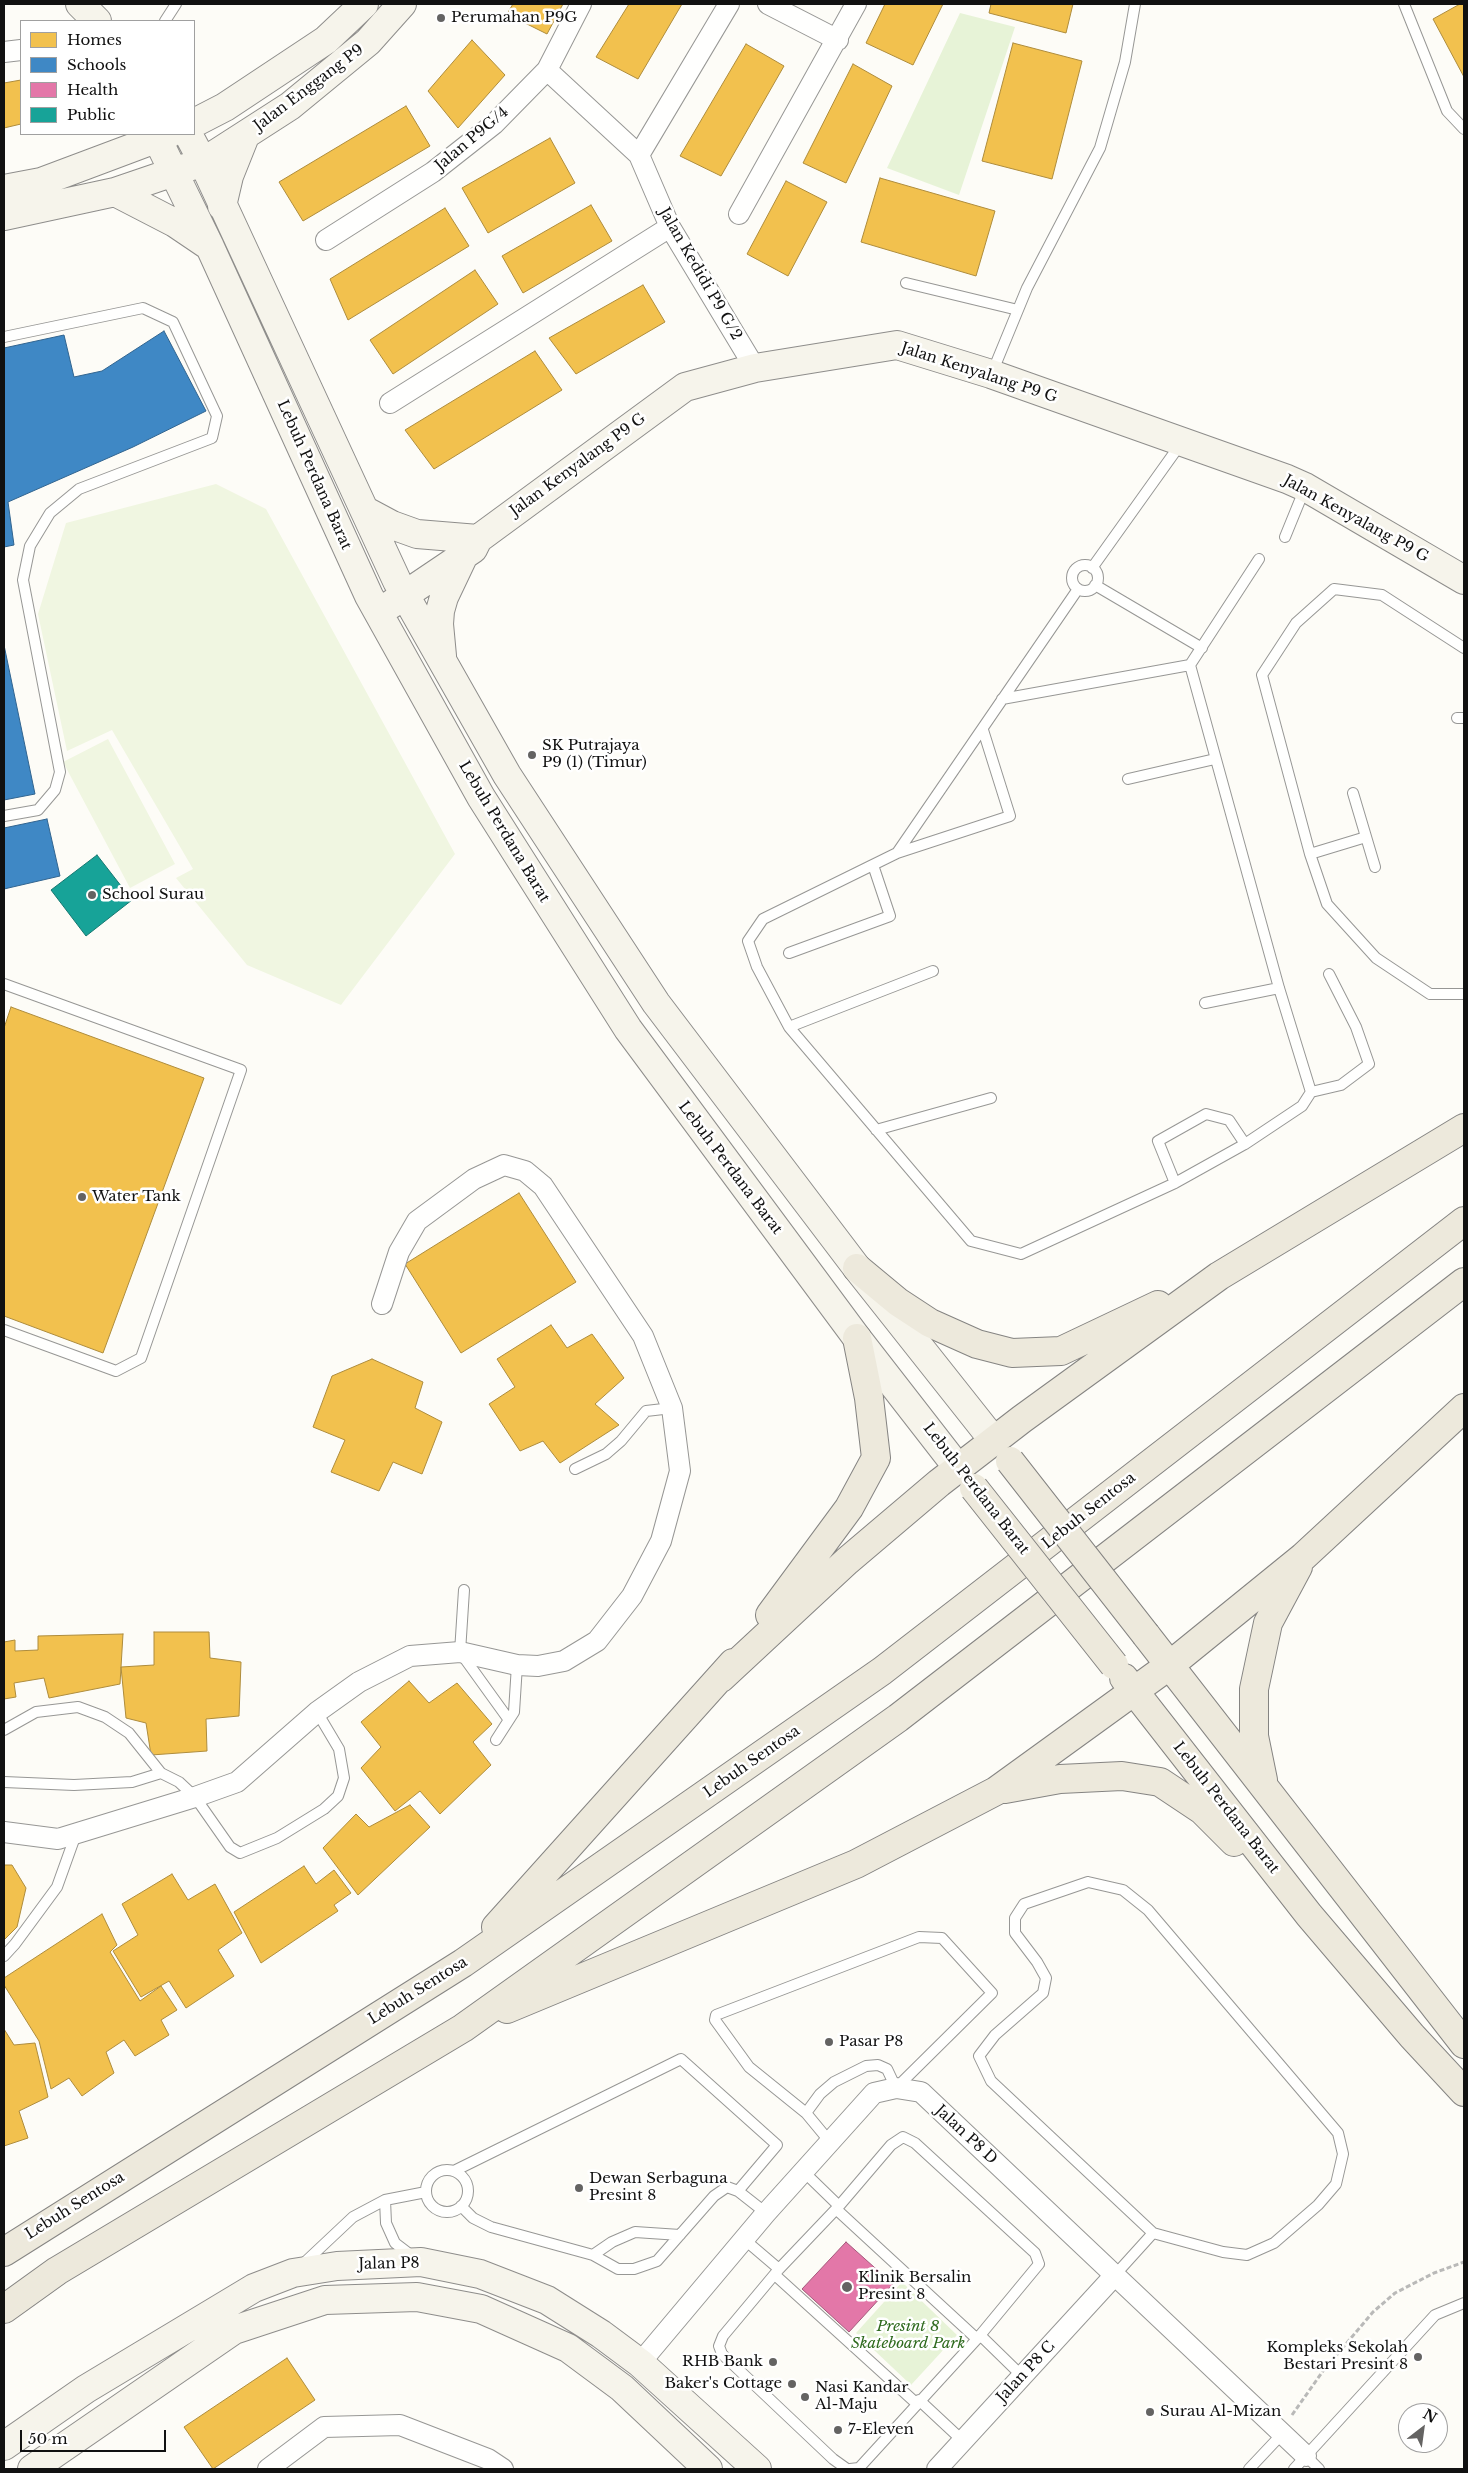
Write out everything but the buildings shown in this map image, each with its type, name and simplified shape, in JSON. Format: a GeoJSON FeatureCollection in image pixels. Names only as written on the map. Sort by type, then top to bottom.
{"type":"FeatureCollection","features":[{"type":"Feature","properties":{"kind":"main road"},"geometry":{"type":"LineString","coordinates":[[857,1268],[898,1302],[930,1324],[977,1344],[1012,1354],[1061,1351],[1219,1276],[1464,1128]]}},
{"type":"Feature","properties":{"kind":"main road","name":"Lebuh Sentosa"},"geometry":{"type":"LineString","coordinates":[[4,2252],[31,2233],[463,1963],[882,1671],[1464,1221]]}},
{"type":"Feature","properties":{"kind":"main road"},"geometry":{"type":"LineString","coordinates":[[463,1963],[721,1678],[847,1561],[1002,1451],[1219,1276]]}},
{"type":"Feature","properties":{"kind":"main road"},"geometry":{"type":"LineString","coordinates":[[4,2309],[57,2272],[463,2028],[898,1718],[1464,1282]]}},
{"type":"Feature","properties":{"kind":"main road"},"geometry":{"type":"LineString","coordinates":[[721,1678],[843,1516],[876,1458],[869,1398],[856,1338]]}},
{"type":"Feature","properties":{"kind":"main road"},"geometry":{"type":"LineString","coordinates":[[463,2028],[856,1864],[996,1791],[1170,1666],[1303,1557],[1464,1408]]}},
{"type":"Feature","properties":{"kind":"main road","name":"Lebuh Perdana Barat"},"geometry":{"type":"LineString","coordinates":[[1002,1451],[1464,2044]]}},
{"type":"Feature","properties":{"kind":"main road","name":"Lebuh Perdana Barat"},"geometry":{"type":"LineString","coordinates":[[966,1478],[1309,1914],[1412,2036],[1464,2092]]}},
{"type":"Feature","properties":{"kind":"main road"},"geometry":{"type":"LineString","coordinates":[[1265,1788],[1254,1736],[1254,1689],[1268,1623],[1303,1557]]}},
{"type":"Feature","properties":{"kind":"main road"},"geometry":{"type":"LineString","coordinates":[[996,1791],[1060,1779],[1122,1776],[1160,1782],[1202,1810],[1309,1914]]}},
{"type":"Feature","properties":{"kind":"street"},"geometry":{"type":"LineString","coordinates":[[80,4],[96,20]]}},
{"type":"Feature","properties":{"kind":"street","name":"Jalan Enggang P9"},"geometry":{"type":"LineString","coordinates":[[195,122],[225,107],[326,40],[364,4]]}},
{"type":"Feature","properties":{"kind":"street","name":"Jalan Enggang P9"},"geometry":{"type":"LineString","coordinates":[[4,216],[114,192],[204,162],[290,106],[368,42],[402,4]]}},
{"type":"Feature","properties":{"kind":"street","name":"Jalan P9G/4"},"geometry":{"type":"LineString","coordinates":[[326,240],[433,172],[494,124],[547,70],[581,4]]}},
{"type":"Feature","properties":{"kind":"street"},"geometry":{"type":"LineString","coordinates":[[639,155],[729,4]]}},
{"type":"Feature","properties":{"kind":"street"},"geometry":{"type":"LineString","coordinates":[[768,4],[838,40]]}},
{"type":"Feature","properties":{"kind":"street"},"geometry":{"type":"LineString","coordinates":[[739,214],[838,40],[856,4]]}},
{"type":"Feature","properties":{"kind":"street"},"geometry":{"type":"LineString","coordinates":[[4,52],[20,50]]}},
{"type":"Feature","properties":{"kind":"street","name":"Jalan Kedidi P9 G/2"},"geometry":{"type":"LineString","coordinates":[[547,70],[639,155],[670,227],[755,368]]}},
{"type":"Feature","properties":{"kind":"street"},"geometry":{"type":"LineString","coordinates":[[195,100],[225,107]]}},
{"type":"Feature","properties":{"kind":"street"},"geometry":{"type":"LineString","coordinates":[[100,160],[115,135]]}},
{"type":"Feature","properties":{"kind":"street"},"geometry":{"type":"LineString","coordinates":[[4,189],[41,182],[161,135]]}},
{"type":"Feature","properties":{"kind":"street","name":"Lebuh Perdana Barat"},"geometry":{"type":"LineString","coordinates":[[161,135],[174,173],[210,247],[374,605],[481,797],[628,1029],[856,1338],[966,1478]]}},
{"type":"Feature","properties":{"kind":"street","name":"Lebuh Perdana Barat"},"geometry":{"type":"LineString","coordinates":[[189,135],[204,162],[222,206],[400,588],[507,775],[656,1003],[857,1268],[1002,1451]]}},
{"type":"Feature","properties":{"kind":"street"},"geometry":{"type":"LineString","coordinates":[[222,206],[229,176],[245,136]]}},
{"type":"Feature","properties":{"kind":"street"},"geometry":{"type":"LineString","coordinates":[[114,192],[175,223],[210,247]]}},
{"type":"Feature","properties":{"kind":"street"},"geometry":{"type":"LineString","coordinates":[[390,403],[670,227]]}},
{"type":"Feature","properties":{"kind":"street","name":"Jalan Kenyalang P9 G"},"geometry":{"type":"LineString","coordinates":[[374,605],[470,544],[685,387],[755,368],[897,345],[991,374],[1305,487],[1464,580]]}},
{"type":"Feature","properties":{"kind":"street"},"geometry":{"type":"LineString","coordinates":[[364,510],[392,525],[417,534],[470,544],[444,597],[440,611],[439,624],[442,662]]}},
{"type":"Feature","properties":{"kind":"street"},"geometry":{"type":"LineString","coordinates":[[4,1832],[58,1839],[237,1782],[317,1712],[359,1682],[410,1656],[460,1652],[517,1665],[538,1666],[564,1660],[597,1641],[632,1596],[661,1541],[680,1471],[672,1408],[643,1336],[543,1186],[525,1171],[504,1164],[474,1179],[417,1221],[400,1252],[382,1304]]}},
{"type":"Feature","properties":{"kind":"street","name":"Jalan P8 D"},"geometry":{"type":"LineString","coordinates":[[640,2363],[766,2213],[874,2093],[896,2088],[921,2092],[1282,2434],[1306,2465]]}},
{"type":"Feature","properties":{"kind":"street","name":"Jalan P8"},"geometry":{"type":"LineString","coordinates":[[4,2446],[86,2389],[254,2288],[293,2273],[337,2266],[421,2262],[480,2274],[547,2300],[601,2334],[640,2363],[757,2469]]}},
{"type":"Feature","properties":{"kind":"street","name":"Jalan P8 C"},"geometry":{"type":"LineString","coordinates":[[939,2468],[1115,2275]]}},
{"type":"Feature","properties":{"kind":"street"},"geometry":{"type":"LineString","coordinates":[[32,2469],[234,2330],[325,2300],[417,2297],[481,2309],[568,2348],[622,2388],[708,2469]]}},
{"type":"Feature","properties":{"kind":"street"},"geometry":{"type":"LineString","coordinates":[[268,2469],[324,2427],[400,2425],[490,2466]]}},
{"type":"Feature","properties":{"kind":"lane"},"geometry":{"type":"LineString","coordinates":[[166,20],[176,4]]}},
{"type":"Feature","properties":{"kind":"lane"},"geometry":{"type":"LineString","coordinates":[[991,374],[1027,288],[1100,148],[1126,62],[1135,4]]}},
{"type":"Feature","properties":{"kind":"lane"},"geometry":{"type":"LineString","coordinates":[[1404,4],[1447,110],[1464,129]]}},
{"type":"Feature","properties":{"kind":"lane"},"geometry":{"type":"LineString","coordinates":[[906,283],[1018,310]]}},
{"type":"Feature","properties":{"kind":"lane"},"geometry":{"type":"LineString","coordinates":[[4,337],[143,308],[173,322],[217,416],[212,438],[79,489],[50,513],[30,546],[23,580],[60,772],[55,790],[38,810],[4,816]]}},
{"type":"Feature","properties":{"kind":"lane"},"geometry":{"type":"LineString","coordinates":[[1092,568],[1182,442]]}},
{"type":"Feature","properties":{"kind":"lane"},"geometry":{"type":"LineString","coordinates":[[1285,537],[1305,487]]}},
{"type":"Feature","properties":{"kind":"lane"},"geometry":{"type":"LineString","coordinates":[[1002,699],[1190,665],[1260,559]]}},
{"type":"Feature","properties":{"kind":"lane"},"geometry":{"type":"LineString","coordinates":[[1084,565],[1092,568],[1098,577],[1096,585],[1087,591],[1078,589],[1072,580],[1075,570],[1084,565]]}},
{"type":"Feature","properties":{"kind":"lane"},"geometry":{"type":"LineString","coordinates":[[1096,585],[1202,648]]}},
{"type":"Feature","properties":{"kind":"lane"},"geometry":{"type":"LineString","coordinates":[[897,853],[1078,589]]}},
{"type":"Feature","properties":{"kind":"lane"},"geometry":{"type":"LineString","coordinates":[[1464,648],[1382,595],[1334,589],[1296,623],[1262,675],[1310,854],[1327,904],[1376,958],[1430,994],[1464,994]]}},
{"type":"Feature","properties":{"kind":"lane"},"geometry":{"type":"LineString","coordinates":[[983,730],[1010,816],[897,853],[763,919],[748,941],[757,967],[789,1027],[971,1241],[1021,1254],[1175,1183],[1245,1144],[1302,1106],[1310,1092],[1279,988],[1190,665]]}},
{"type":"Feature","properties":{"kind":"lane"},"geometry":{"type":"LineString","coordinates":[[1128,779],[1215,759]]}},
{"type":"Feature","properties":{"kind":"lane"},"geometry":{"type":"LineString","coordinates":[[1353,793],[1375,867]]}},
{"type":"Feature","properties":{"kind":"lane"},"geometry":{"type":"LineString","coordinates":[[1310,854],[1366,838]]}},
{"type":"Feature","properties":{"kind":"lane"},"geometry":{"type":"LineString","coordinates":[[789,953],[890,916],[874,865]]}},
{"type":"Feature","properties":{"kind":"lane"},"geometry":{"type":"LineString","coordinates":[[789,1027],[933,971]]}},
{"type":"Feature","properties":{"kind":"lane"},"geometry":{"type":"LineString","coordinates":[[1310,1092],[1341,1085],[1369,1064],[1356,1027],[1329,974]]}},
{"type":"Feature","properties":{"kind":"lane"},"geometry":{"type":"LineString","coordinates":[[4,984],[241,1070],[141,1358],[116,1371],[4,1330]]}},
{"type":"Feature","properties":{"kind":"lane"},"geometry":{"type":"LineString","coordinates":[[1206,1003],[1279,988]]}},
{"type":"Feature","properties":{"kind":"lane"},"geometry":{"type":"LineString","coordinates":[[876,1130],[991,1098]]}},
{"type":"Feature","properties":{"kind":"lane"},"geometry":{"type":"LineString","coordinates":[[1175,1183],[1158,1141],[1206,1114],[1229,1120],[1245,1144]]}},
{"type":"Feature","properties":{"kind":"lane"},"geometry":{"type":"LineString","coordinates":[[575,1469],[606,1454],[621,1441],[646,1411],[672,1408]]}},
{"type":"Feature","properties":{"kind":"lane"},"geometry":{"type":"LineString","coordinates":[[464,1590],[460,1652],[510,1720]]}},
{"type":"Feature","properties":{"kind":"lane"},"geometry":{"type":"LineString","coordinates":[[496,1740],[514,1712],[517,1665]]}},
{"type":"Feature","properties":{"kind":"lane"},"geometry":{"type":"LineString","coordinates":[[4,1730],[36,1712],[78,1707],[105,1717],[129,1733],[162,1773],[179,1782],[194,1797],[230,1847],[240,1853],[277,1838],[324,1810],[338,1796],[344,1778],[339,1749],[317,1712]]}},
{"type":"Feature","properties":{"kind":"lane"},"geometry":{"type":"LineString","coordinates":[[4,1782],[74,1785],[132,1782],[162,1773]]}},
{"type":"Feature","properties":{"kind":"lane"},"geometry":{"type":"LineString","coordinates":[[4,1956],[16,1944],[57,1887],[76,1834]]}},
{"type":"Feature","properties":{"kind":"lane"},"geometry":{"type":"LineString","coordinates":[[1088,1882],[1123,1890],[1148,1910],[1338,2133],[1342,2154],[1336,2184],[1318,2205],[1274,2243],[1247,2255],[1223,2252],[1153,2233],[991,2081],[979,2056],[995,2035],[1043,1993],[1046,1978],[1016,1933],[1015,1918],[1024,1904],[1088,1882]]}},
{"type":"Feature","properties":{"kind":"lane"},"geometry":{"type":"LineString","coordinates":[[806,2113],[820,2094],[834,2082],[866,2066],[878,2065],[888,2068],[896,2088],[992,1993],[942,1938],[919,1937],[716,2015],[715,2020],[750,2067],[806,2113],[830,2142]]}},
{"type":"Feature","properties":{"kind":"lane"},"geometry":{"type":"LineString","coordinates":[[454,2171],[681,2059],[777,2145],[738,2191]]}},
{"type":"Feature","properties":{"kind":"lane"},"geometry":{"type":"LineString","coordinates":[[903,2137],[915,2143],[1035,2253],[1039,2264],[978,2337],[859,2468],[848,2469],[833,2460],[722,2354],[719,2346],[723,2336],[777,2272],[838,2208],[891,2145],[903,2137]]}},
{"type":"Feature","properties":{"kind":"lane"},"geometry":{"type":"LineString","coordinates":[[447,2170],[460,2174],[467,2186],[465,2200],[461,2206],[449,2211],[442,2211],[430,2204],[426,2192],[426,2185],[434,2174],[447,2170]]}},
{"type":"Feature","properties":{"kind":"lane"},"geometry":{"type":"LineString","coordinates":[[803,2171],[838,2208],[1022,2376]]}},
{"type":"Feature","properties":{"kind":"lane"},"geometry":{"type":"LineString","coordinates":[[461,2206],[472,2218],[491,2227],[594,2255],[618,2269],[634,2269],[657,2261],[714,2196],[727,2187],[738,2191],[766,2213]]}},
{"type":"Feature","properties":{"kind":"lane"},"geometry":{"type":"LineString","coordinates":[[293,2273],[353,2217],[385,2200],[426,2192]]}},
{"type":"Feature","properties":{"kind":"lane"},"geometry":{"type":"LineString","coordinates":[[385,2200],[386,2223],[395,2243],[421,2262]]}},
{"type":"Feature","properties":{"kind":"lane"},"geometry":{"type":"LineString","coordinates":[[594,2255],[612,2242],[635,2232],[680,2235]]}},
{"type":"Feature","properties":{"kind":"lane"},"geometry":{"type":"LineString","coordinates":[[1115,2275],[1153,2233]]}},
{"type":"Feature","properties":{"kind":"lane"},"geometry":{"type":"LineString","coordinates":[[745,2240],[777,2272],[963,2441]]}},
{"type":"Feature","properties":{"kind":"lane"},"geometry":{"type":"LineString","coordinates":[[1306,2465],[1435,2314],[1464,2303]]}},
{"type":"Feature","properties":{"kind":"lane"},"geometry":{"type":"LineString","coordinates":[[1249,2469],[1282,2434]]}},
{"type":"Feature","properties":{"kind":"path"},"geometry":{"type":"LineString","coordinates":[[1282,2434],[1295,2410],[1323,2371],[1373,2312],[1395,2293],[1434,2273],[1464,2262]]}},
{"type":"Feature","properties":{"kind":"green space"},"geometry":{"type":"Polygon","coordinates":[[[960,13],[1015,27],[959,195],[887,168],[960,13]]]}},
{"type":"Feature","properties":{"kind":"green space"},"geometry":{"type":"Polygon","coordinates":[[[216,484],[266,509],[455,854],[341,1005],[247,965],[176,878],[193,869],[112,730],[67,751],[38,614],[66,523],[216,484]]]}},
{"type":"Feature","properties":{"kind":"green space"},"geometry":{"type":"Polygon","coordinates":[[[108,739],[175,864],[130,888],[63,762],[108,739]]]}},
{"type":"Feature","properties":{"kind":"green space","name":"Presint 8 Skateboard Park"},"geometry":{"type":"Polygon","coordinates":[[[902,2282],[957,2335],[911,2385],[856,2333],[902,2282]]]}},
{"type":"Feature","properties":{"kind":"place","name":"Perumahan P9G"},"geometry":{"type":"Point","coordinates":[441,18]}},
{"type":"Feature","properties":{"kind":"place","name":"SK Putrajaya P9 (1) (Timur)"},"geometry":{"type":"Point","coordinates":[532,755]}},
{"type":"Feature","properties":{"kind":"place","name":"School Surau"},"geometry":{"type":"Point","coordinates":[92,895]}},
{"type":"Feature","properties":{"kind":"place","name":"Water Tank"},"geometry":{"type":"Point","coordinates":[82,1197]}},
{"type":"Feature","properties":{"kind":"place","name":"Pasar P8"},"geometry":{"type":"Point","coordinates":[829,2042]}},
{"type":"Feature","properties":{"kind":"place","name":"Dewan Serbaguna Presint 8"},"geometry":{"type":"Point","coordinates":[579,2188]}},
{"type":"Feature","properties":{"kind":"place","name":"Klinik Bersalin Presint 8"},"geometry":{"type":"Point","coordinates":[847,2287]}},
{"type":"Feature","properties":{"kind":"place","name":"Kompleks Sekolah Bestari Presint 8"},"geometry":{"type":"Point","coordinates":[1418,2357]}},
{"type":"Feature","properties":{"kind":"place","name":"RHB Bank"},"geometry":{"type":"Point","coordinates":[773,2362]}},
{"type":"Feature","properties":{"kind":"place","name":"Baker's Cottage"},"geometry":{"type":"Point","coordinates":[792,2384]}},
{"type":"Feature","properties":{"kind":"place","name":"Nasi Kandar Al-Maju"},"geometry":{"type":"Point","coordinates":[805,2397]}},
{"type":"Feature","properties":{"kind":"place","name":"Surau Al-Mizan"},"geometry":{"type":"Point","coordinates":[1150,2412]}},
{"type":"Feature","properties":{"kind":"place","name":"7-Eleven"},"geometry":{"type":"Point","coordinates":[838,2430]}}]}
